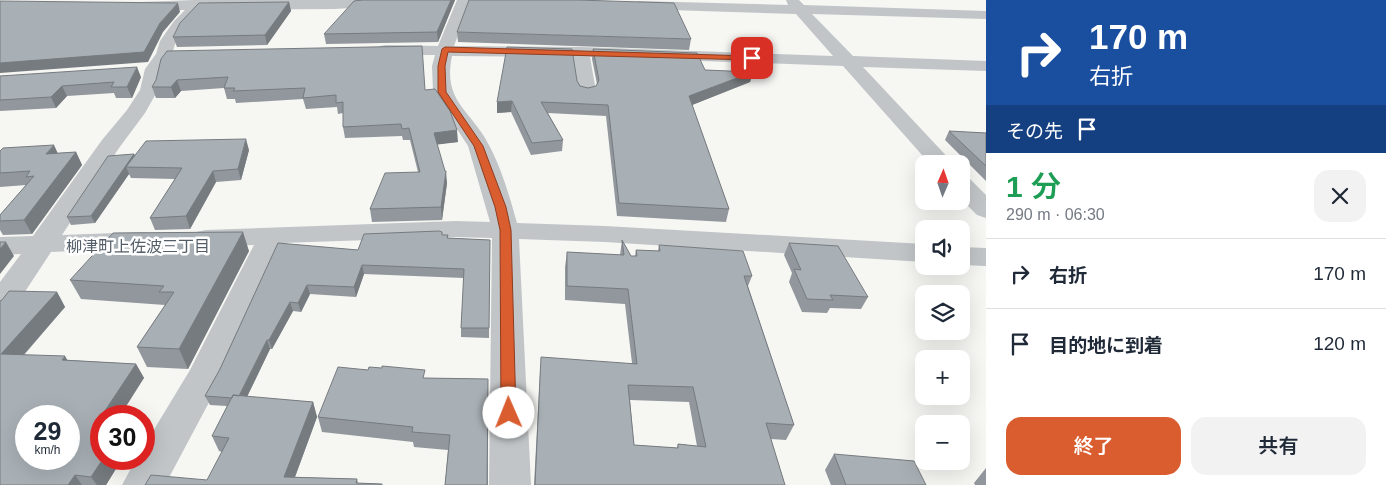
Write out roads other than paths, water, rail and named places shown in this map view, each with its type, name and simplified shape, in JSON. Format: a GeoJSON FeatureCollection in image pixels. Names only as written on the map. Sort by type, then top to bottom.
{"type":"FeatureCollection","features":[{"type":"Feature","properties":{"kind":"street"},"geometry":{"type":"LineString","coordinates":[[131,6],[200,3],[335,5],[408,0]]}},
{"type":"Feature","properties":{"kind":"street"},"geometry":{"type":"LineString","coordinates":[[464,0],[445,49],[441,66],[442,92],[479,146],[500,207],[505,230],[510,485]]}},
{"type":"Feature","properties":{"kind":"street"},"geometry":{"type":"LineString","coordinates":[[469,0],[479,0]]}},
{"type":"Feature","properties":{"kind":"street"},"geometry":{"type":"LineString","coordinates":[[0,305],[110,144],[135,113],[149,90],[168,41],[179,24],[200,3]]}},
{"type":"Feature","properties":{"kind":"street"},"geometry":{"type":"LineString","coordinates":[[624,5],[795,5],[986,15]]}},
{"type":"Feature","properties":{"kind":"street"},"geometry":{"type":"LineString","coordinates":[[795,5],[935,155]]}},
{"type":"Feature","properties":{"kind":"street"},"geometry":{"type":"LineString","coordinates":[[366,50],[445,49],[581,52],[986,66]]}},
{"type":"Feature","properties":{"kind":"street"},"geometry":{"type":"LineString","coordinates":[[581,52],[587,91]]}},
{"type":"Feature","properties":{"kind":"street"},"geometry":{"type":"LineString","coordinates":[[970,193],[986,210]]}},
{"type":"Feature","properties":{"kind":"street"},"geometry":{"type":"LineString","coordinates":[[0,246],[456,229],[615,235],[915,253]]}},
{"type":"Feature","properties":{"kind":"street"},"geometry":{"type":"LineString","coordinates":[[143,485],[204,378],[272,236]]}},
{"type":"Feature","properties":{"kind":"street"},"geometry":{"type":"LineString","coordinates":[[970,256],[986,257]]}},
{"type":"Feature","properties":{"kind":"district","name":"柳津町上佐波三丁目"},"geometry":{"type":"Point","coordinates":[138,246]}}]}
